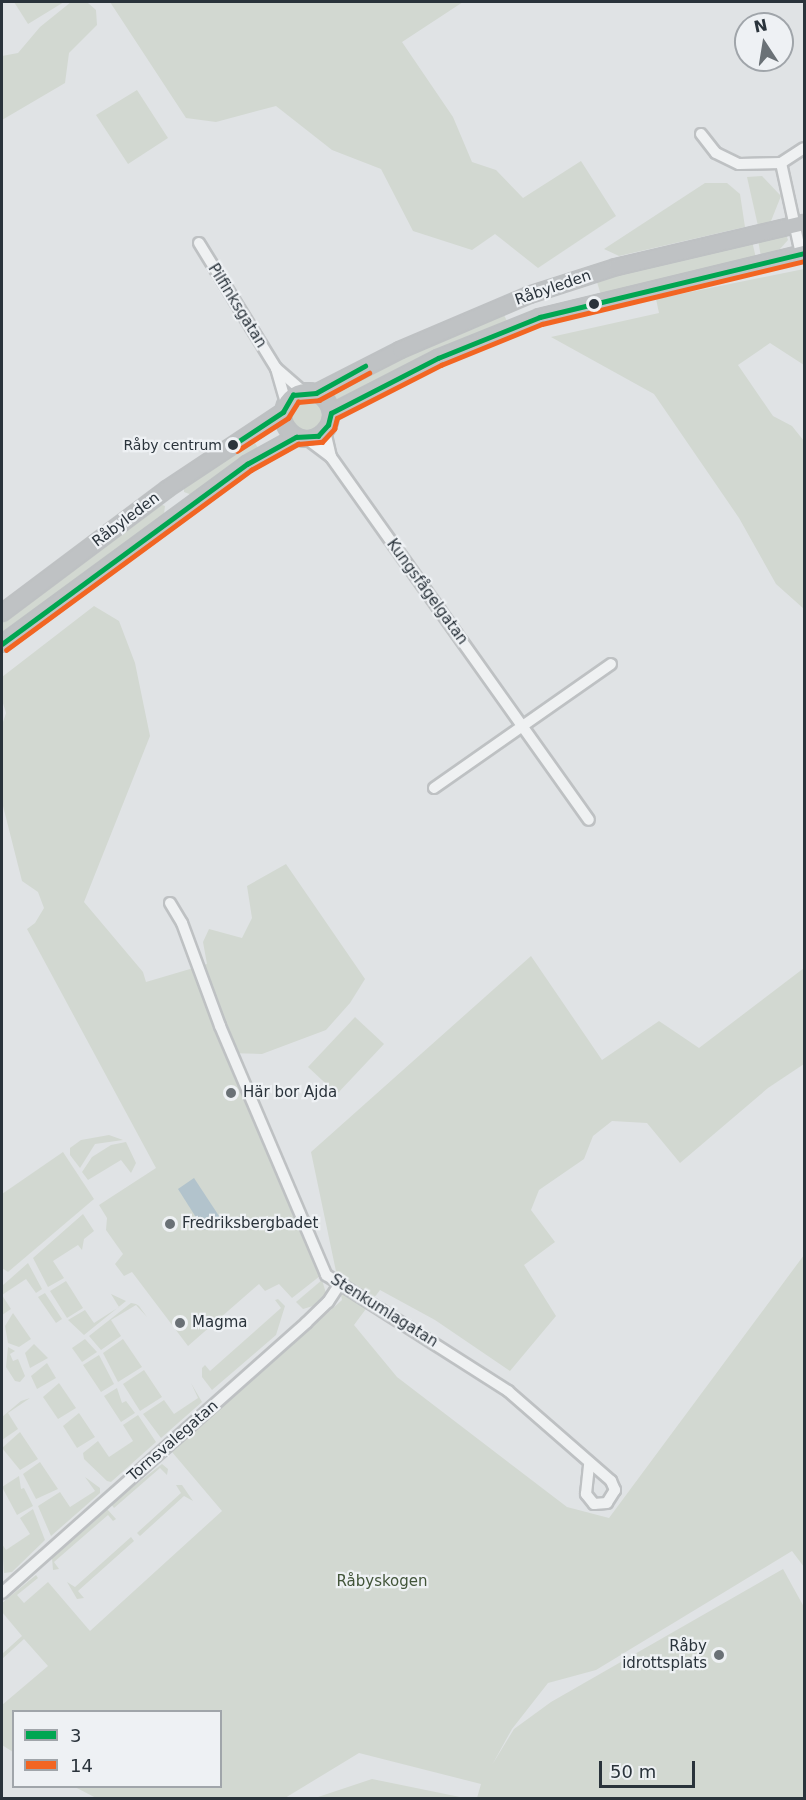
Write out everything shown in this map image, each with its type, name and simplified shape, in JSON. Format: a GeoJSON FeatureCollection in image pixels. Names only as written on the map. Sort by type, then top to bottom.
{"type":"FeatureCollection","features":[{"type":"Feature","properties":{"kind":"main road","name":"Råbyleden"},"geometry":{"type":"LineString","coordinates":[[2,613],[167,489],[310,392],[400,350],[529,295],[616,267],[800,224]]}},
{"type":"Feature","properties":{"kind":"main road","name":"Råbyleden"},"geometry":{"type":"LineString","coordinates":[[331,413],[438,358],[540,317],[803,254]]}},
{"type":"Feature","properties":{"kind":"main road"},"geometry":{"type":"LineString","coordinates":[[310,392],[325,401],[331,413],[326,430]]}},
{"type":"Feature","properties":{"kind":"main road"},"geometry":{"type":"LineString","coordinates":[[284,408],[285,426],[301,438]]}},
{"type":"Feature","properties":{"kind":"main road","name":"Råbyleden"},"geometry":{"type":"LineString","coordinates":[[2,644],[247,464],[301,438],[326,430]]}},
{"type":"Feature","properties":{"kind":"street"},"geometry":{"type":"LineString","coordinates":[[701,134],[716,153],[730,161],[781,164],[804,148]]}},
{"type":"Feature","properties":{"kind":"street"},"geometry":{"type":"LineString","coordinates":[[781,164],[800,224],[803,254]]}},
{"type":"Feature","properties":{"kind":"street","name":"Pilfinksgatan"},"geometry":{"type":"LineString","coordinates":[[199,243],[276,368],[284,408]]}},
{"type":"Feature","properties":{"kind":"street","name":"Pilfinksgatan"},"geometry":{"type":"LineString","coordinates":[[276,368],[310,392]]}},
{"type":"Feature","properties":{"kind":"street","name":"Kungsfågelgatan"},"geometry":{"type":"LineString","coordinates":[[326,430],[331,457]]}},
{"type":"Feature","properties":{"kind":"street","name":"Kungsfågelgatan"},"geometry":{"type":"LineString","coordinates":[[301,438],[331,457],[589,820]]}},
{"type":"Feature","properties":{"kind":"street"},"geometry":{"type":"LineString","coordinates":[[434,788],[611,664]]}},
{"type":"Feature","properties":{"kind":"street","name":"Stenkumlagatan"},"geometry":{"type":"LineString","coordinates":[[171,903],[182,923],[224,1037],[326,1275],[508,1391],[589,1463]]}},
{"type":"Feature","properties":{"kind":"street","name":"Tornsvalegatan"},"geometry":{"type":"LineString","coordinates":[[2,1593],[306,1323],[339,1285]]}},
{"type":"Feature","properties":{"kind":"green space"},"geometry":{"type":"Polygon","coordinates":[[[14,2],[64,2],[28,24],[14,2]]]}},
{"type":"Feature","properties":{"kind":"green space"},"geometry":{"type":"Polygon","coordinates":[[[71,2],[88,3],[96,10],[97,25],[69,53],[65,83],[2,120],[2,56],[18,53],[40,27],[71,2]]]}},
{"type":"Feature","properties":{"kind":"green space"},"geometry":{"type":"Polygon","coordinates":[[[110,2],[463,2],[402,42],[453,117],[472,162],[496,170],[523,198],[581,161],[616,216],[538,268],[495,234],[472,250],[413,231],[381,169],[332,150],[276,106],[216,122],[186,118],[110,2]]]}},
{"type":"Feature","properties":{"kind":"green space"},"geometry":{"type":"Polygon","coordinates":[[[137,90],[168,138],[128,164],[96,115],[137,90]]]}},
{"type":"Feature","properties":{"kind":"green space"},"geometry":{"type":"Polygon","coordinates":[[[762,176],[781,196],[771,221],[758,226],[747,177],[762,176]]]}},
{"type":"Feature","properties":{"kind":"green space"},"geometry":{"type":"Polygon","coordinates":[[[705,183],[727,183],[740,194],[745,227],[619,256],[604,249],[705,183]]]}},
{"type":"Feature","properties":{"kind":"green space"},"geometry":{"type":"Polygon","coordinates":[[[786,234],[788,240],[780,249],[761,257],[758,240],[786,234]]]}},
{"type":"Feature","properties":{"kind":"green space"},"geometry":{"type":"Polygon","coordinates":[[[752,241],[756,258],[601,295],[596,279],[752,241]]]}},
{"type":"Feature","properties":{"kind":"green space"},"geometry":{"type":"Polygon","coordinates":[[[804,269],[804,365],[770,343],[738,365],[773,416],[792,426],[804,441],[804,609],[776,584],[739,518],[654,394],[551,337],[659,313],[656,299],[804,269]]]}},
{"type":"Feature","properties":{"kind":"green space"},"geometry":{"type":"Polygon","coordinates":[[[502,311],[508,323],[438,352],[337,403],[332,391],[392,359],[502,311]]]}},
{"type":"Feature","properties":{"kind":"green space"},"geometry":{"type":"Polygon","coordinates":[[[307,398],[319,403],[324,415],[319,427],[307,432],[295,427],[290,415],[295,403],[307,398]]]}},
{"type":"Feature","properties":{"kind":"green space"},"geometry":{"type":"Polygon","coordinates":[[[252,439],[259,449],[192,495],[184,492],[184,485],[252,439]]]}},
{"type":"Feature","properties":{"kind":"green space"},"geometry":{"type":"Polygon","coordinates":[[[157,503],[165,506],[164,514],[2,635],[2,619],[157,503]]]}},
{"type":"Feature","properties":{"kind":"green space"},"geometry":{"type":"Polygon","coordinates":[[[94,606],[119,621],[135,663],[150,736],[84,902],[143,972],[146,982],[207,964],[203,942],[209,929],[242,938],[252,918],[247,886],[286,864],[365,979],[350,1003],[326,1030],[262,1054],[227,1053],[312,1246],[320,1276],[292,1298],[279,1284],[265,1291],[259,1284],[188,1346],[132,1272],[124,1276],[115,1264],[123,1254],[106,1230],[107,1218],[99,1205],[156,1168],[27,929],[35,923],[44,908],[38,892],[22,881],[2,802],[2,725],[6,713],[2,700],[2,677],[94,606]]]}},
{"type":"Feature","properties":{"kind":"green space","name":"Råbyskogen"},"geometry":{"type":"Polygon","coordinates":[[[531,956],[602,1060],[659,1021],[699,1048],[804,968],[804,1064],[768,1088],[680,1163],[647,1123],[612,1121],[593,1136],[584,1159],[539,1190],[531,1210],[555,1242],[524,1265],[556,1316],[510,1371],[435,1320],[380,1290],[354,1325],[397,1377],[567,1507],[609,1518],[804,1255],[804,1567],[792,1551],[596,1670],[548,1683],[512,1729],[492,1765],[514,1729],[551,1702],[783,1569],[804,1607],[804,1798],[477,1798],[481,1784],[359,1753],[285,1798],[96,1798],[77,1788],[222,1788],[222,1710],[12,1710],[12,1751],[2,1745],[2,1705],[48,1666],[24,1639],[2,1659],[2,1654],[22,1636],[2,1612],[2,1603],[36,1575],[38,1578],[17,1595],[24,1603],[48,1582],[90,1631],[222,1511],[172,1452],[342,1300],[311,1152],[531,956]]]}},
{"type":"Feature","properties":{"kind":"green space"},"geometry":{"type":"Polygon","coordinates":[[[355,1017],[384,1044],[337,1094],[308,1067],[355,1017]]]}},
{"type":"Feature","properties":{"kind":"green space"},"geometry":{"type":"Polygon","coordinates":[[[109,1135],[123,1140],[95,1144],[80,1168],[70,1155],[70,1148],[81,1140],[109,1135]]]}},
{"type":"Feature","properties":{"kind":"green space"},"geometry":{"type":"Polygon","coordinates":[[[126,1142],[136,1163],[131,1173],[121,1160],[88,1180],[82,1172],[92,1157],[111,1145],[126,1142]]]}},
{"type":"Feature","properties":{"kind":"green space"},"geometry":{"type":"Polygon","coordinates":[[[63,1152],[94,1199],[8,1272],[2,1268],[2,1194],[63,1152]]]}},
{"type":"Feature","properties":{"kind":"green space"},"geometry":{"type":"Polygon","coordinates":[[[83,1214],[94,1231],[84,1239],[82,1250],[78,1245],[53,1261],[64,1278],[48,1287],[33,1258],[83,1214]]]}},
{"type":"Feature","properties":{"kind":"green space"},"geometry":{"type":"Polygon","coordinates":[[[28,1263],[42,1289],[36,1293],[26,1279],[2,1295],[2,1286],[28,1263]]]}},
{"type":"Feature","properties":{"kind":"green space"},"geometry":{"type":"Polygon","coordinates":[[[322,1280],[326,1293],[313,1306],[303,1309],[296,1302],[322,1280]]]}},
{"type":"Feature","properties":{"kind":"green space"},"geometry":{"type":"Polygon","coordinates":[[[66,1281],[83,1308],[67,1318],[50,1291],[66,1281]]]}},
{"type":"Feature","properties":{"kind":"green space"},"geometry":{"type":"Polygon","coordinates":[[[45,1293],[62,1319],[56,1323],[38,1297],[45,1293]]]}},
{"type":"Feature","properties":{"kind":"green space"},"geometry":{"type":"Polygon","coordinates":[[[111,1294],[126,1301],[119,1307],[111,1294]]]}},
{"type":"Feature","properties":{"kind":"green space"},"geometry":{"type":"Polygon","coordinates":[[[2,1295],[11,1309],[2,1315],[2,1295]]]}},
{"type":"Feature","properties":{"kind":"green space"},"geometry":{"type":"Polygon","coordinates":[[[278,1299],[285,1306],[276,1335],[212,1390],[202,1377],[202,1368],[205,1365],[210,1371],[281,1308],[275,1300],[278,1299]]]}},
{"type":"Feature","properties":{"kind":"green space"},"geometry":{"type":"Polygon","coordinates":[[[131,1303],[139,1306],[147,1317],[136,1305],[111,1320],[121,1336],[101,1350],[89,1336],[131,1303]]]}},
{"type":"Feature","properties":{"kind":"green space"},"geometry":{"type":"Polygon","coordinates":[[[117,1308],[84,1335],[68,1320],[85,1310],[94,1323],[117,1308]]]}},
{"type":"Feature","properties":{"kind":"green space"},"geometry":{"type":"Polygon","coordinates":[[[13,1313],[31,1339],[19,1347],[8,1343],[5,1326],[13,1313]]]}},
{"type":"Feature","properties":{"kind":"green space"},"geometry":{"type":"Polygon","coordinates":[[[85,1339],[97,1352],[82,1362],[72,1348],[85,1339]]]}},
{"type":"Feature","properties":{"kind":"green space"},"geometry":{"type":"Polygon","coordinates":[[[123,1339],[142,1367],[118,1382],[103,1353],[123,1339]]]}},
{"type":"Feature","properties":{"kind":"green space"},"geometry":{"type":"Polygon","coordinates":[[[34,1344],[48,1358],[30,1368],[25,1353],[34,1344]]]}},
{"type":"Feature","properties":{"kind":"green space"},"geometry":{"type":"Polygon","coordinates":[[[8,1347],[15,1351],[10,1354],[13,1361],[18,1359],[25,1376],[20,1382],[15,1381],[6,1367],[8,1347]]]}},
{"type":"Feature","properties":{"kind":"green space"},"geometry":{"type":"Polygon","coordinates":[[[99,1355],[114,1384],[101,1392],[83,1365],[99,1355]]]}},
{"type":"Feature","properties":{"kind":"green space"},"geometry":{"type":"Polygon","coordinates":[[[47,1363],[56,1378],[37,1389],[31,1376],[47,1363]]]}},
{"type":"Feature","properties":{"kind":"green space"},"geometry":{"type":"Polygon","coordinates":[[[144,1370],[162,1397],[140,1411],[123,1384],[144,1370]]]}},
{"type":"Feature","properties":{"kind":"green space"},"geometry":{"type":"Polygon","coordinates":[[[59,1383],[76,1408],[58,1419],[43,1397],[59,1383]]]}},
{"type":"Feature","properties":{"kind":"green space"},"geometry":{"type":"Polygon","coordinates":[[[191,1383],[202,1402],[161,1438],[143,1414],[164,1400],[174,1414],[198,1398],[191,1383]]]}},
{"type":"Feature","properties":{"kind":"green space"},"geometry":{"type":"Polygon","coordinates":[[[117,1388],[122,1403],[126,1401],[135,1413],[121,1422],[104,1396],[117,1388]]]}},
{"type":"Feature","properties":{"kind":"green space"},"geometry":{"type":"Polygon","coordinates":[[[30,1398],[8,1413],[18,1429],[2,1440],[2,1417],[21,1401],[30,1398]]]}},
{"type":"Feature","properties":{"kind":"green space"},"geometry":{"type":"Polygon","coordinates":[[[79,1413],[95,1437],[77,1448],[63,1426],[79,1413]]]}},
{"type":"Feature","properties":{"kind":"green space"},"geometry":{"type":"Polygon","coordinates":[[[138,1415],[156,1442],[111,1482],[107,1481],[84,1459],[83,1453],[98,1441],[109,1457],[133,1441],[123,1425],[138,1415]]]}},
{"type":"Feature","properties":{"kind":"green space"},"geometry":{"type":"Polygon","coordinates":[[[20,1432],[38,1459],[20,1470],[2,1448],[20,1432]]]}},
{"type":"Feature","properties":{"kind":"green space"},"geometry":{"type":"Polygon","coordinates":[[[40,1462],[58,1489],[36,1499],[23,1474],[40,1462]]]}},
{"type":"Feature","properties":{"kind":"green space"},"geometry":{"type":"Polygon","coordinates":[[[162,1464],[168,1469],[167,1475],[160,1468],[114,1508],[111,1504],[162,1464]]]}},
{"type":"Feature","properties":{"kind":"green space"},"geometry":{"type":"Polygon","coordinates":[[[19,1476],[21,1489],[24,1488],[33,1506],[17,1515],[2,1487],[19,1476]]]}},
{"type":"Feature","properties":{"kind":"green space"},"geometry":{"type":"Polygon","coordinates":[[[85,1477],[100,1488],[100,1493],[51,1536],[38,1506],[60,1492],[70,1507],[95,1491],[85,1477]]]}},
{"type":"Feature","properties":{"kind":"green space"},"geometry":{"type":"Polygon","coordinates":[[[176,1485],[182,1485],[193,1501],[184,1496],[140,1536],[137,1533],[181,1493],[176,1485]]]}},
{"type":"Feature","properties":{"kind":"green space"},"geometry":{"type":"Polygon","coordinates":[[[33,1509],[45,1540],[12,1572],[4,1573],[2,1544],[6,1550],[30,1534],[20,1518],[33,1509]]]}},
{"type":"Feature","properties":{"kind":"green space"},"geometry":{"type":"Polygon","coordinates":[[[107,1509],[116,1519],[113,1521],[108,1515],[54,1562],[59,1569],[53,1570],[52,1558],[107,1509]]]}},
{"type":"Feature","properties":{"kind":"green space"},"geometry":{"type":"Polygon","coordinates":[[[131,1537],[134,1541],[78,1591],[84,1598],[77,1599],[67,1582],[75,1587],[131,1537]]]}},
{"type":"Feature","properties":{"kind":"green space"},"geometry":{"type":"Polygon","coordinates":[[[372,1779],[465,1798],[315,1798],[372,1779]]]}},
{"type":"Feature","properties":{"kind":"shaded area"},"geometry":{"type":"Polygon","coordinates":[[[194,1178],[221,1219],[204,1230],[178,1189],[194,1178]]]}},
{"type":"Feature","properties":{"kind":"transit line","name":"3"},"geometry":{"type":"LineString","coordinates":[[2,644],[247,464],[296,437],[318,436],[328,425],[331,413],[438,358],[540,317],[804,253]]}},
{"type":"Feature","properties":{"kind":"transit line","name":"14"},"geometry":{"type":"LineString","coordinates":[[6,650],[251,470],[298,444],[322,442],[334,429],[337,418],[441,365],[542,324],[804,261]]}},
{"type":"Feature","properties":{"kind":"transit line","name":"3"},"geometry":{"type":"LineString","coordinates":[[233,445],[283,412],[293,395],[316,393],[365,366]]}},
{"type":"Feature","properties":{"kind":"transit line","name":"14"},"geometry":{"type":"LineString","coordinates":[[237,451],[288,418],[298,402],[319,400],[369,373]]}},
{"type":"Feature","properties":{"kind":"place","name":"Råby centrum"},"geometry":{"type":"Point","coordinates":[233,445]}},
{"type":"Feature","properties":{"kind":"place","name":"Här bor Ajda"},"geometry":{"type":"Point","coordinates":[231,1093]}},
{"type":"Feature","properties":{"kind":"place","name":"Fredriksbergbadet"},"geometry":{"type":"Point","coordinates":[170,1224]}},
{"type":"Feature","properties":{"kind":"place","name":"Magma"},"geometry":{"type":"Point","coordinates":[180,1323]}},
{"type":"Feature","properties":{"kind":"place","name":"Råby idrottsplats"},"geometry":{"type":"Point","coordinates":[719,1655]}}]}
